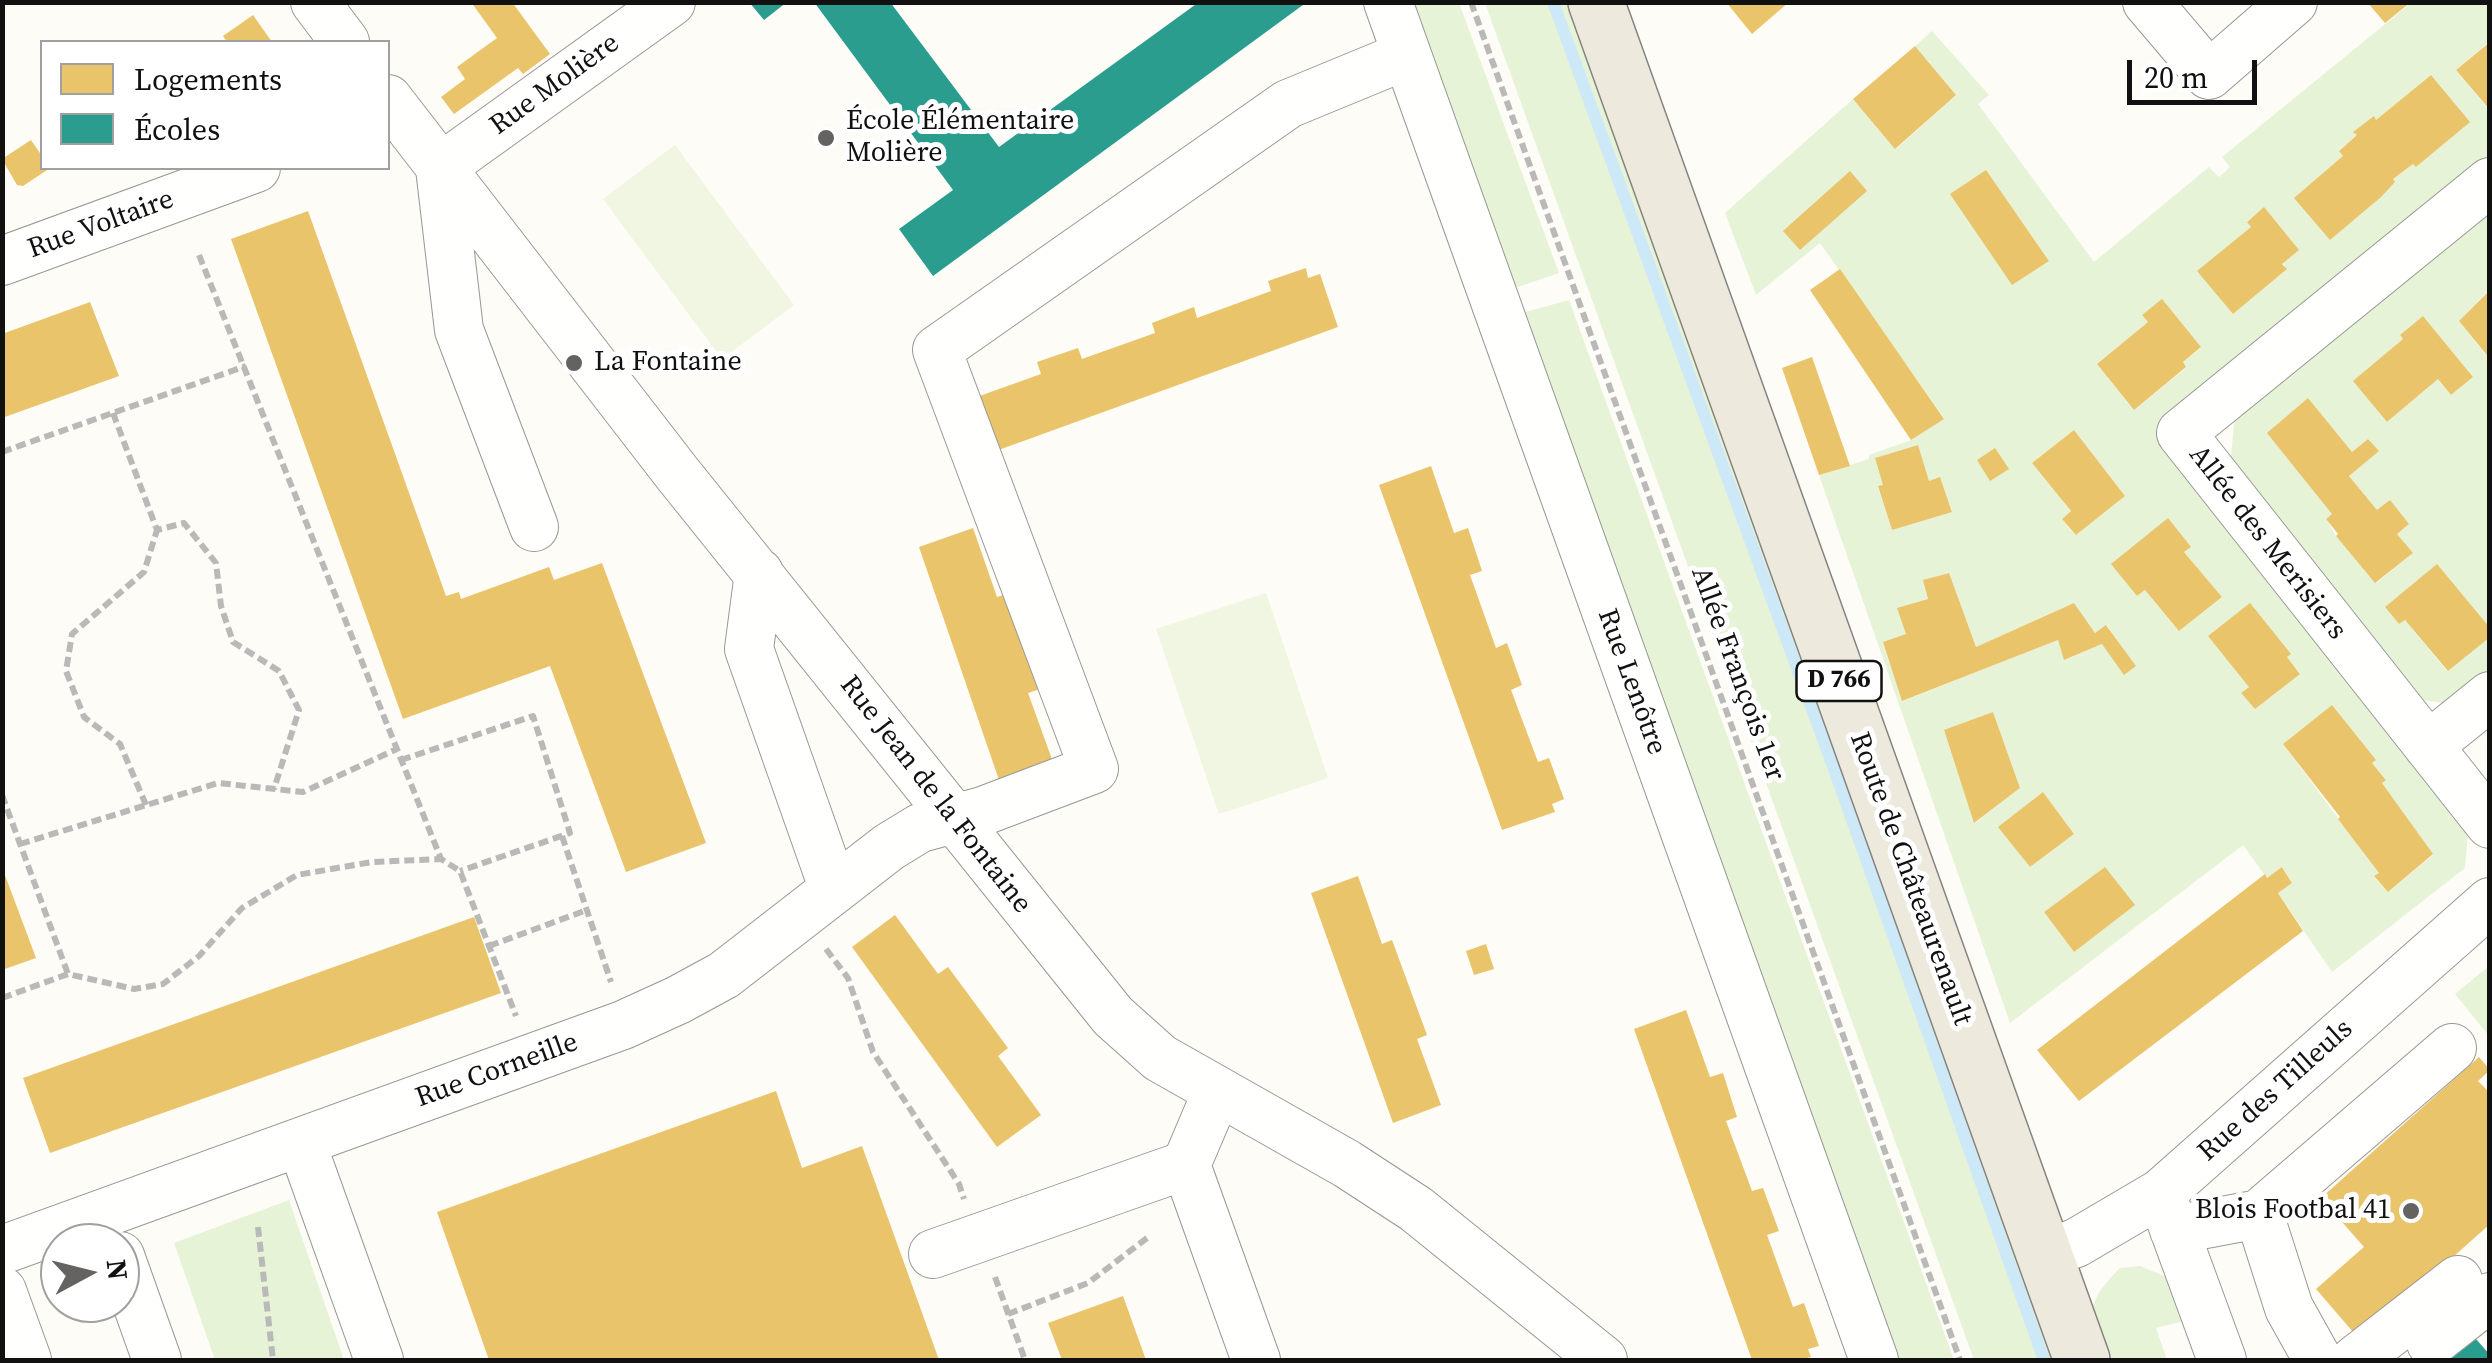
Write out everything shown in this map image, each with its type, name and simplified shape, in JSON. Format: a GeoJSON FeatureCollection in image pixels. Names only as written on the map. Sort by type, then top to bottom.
{"type":"FeatureCollection","features":[{"type":"Feature","properties":{"kind":"main road","name":"Route de Châteaurenault"},"geometry":{"type":"LineString","coordinates":[[1596,2],[2082,1360]]}},
{"type":"Feature","properties":{"kind":"street"},"geometry":{"type":"LineString","coordinates":[[316,2],[344,40]]}},
{"type":"Feature","properties":{"kind":"street","name":"Rue Molière"},"geometry":{"type":"LineString","coordinates":[[440,168],[671,2]]}},
{"type":"Feature","properties":{"kind":"street","name":"Rue Lenôtre"},"geometry":{"type":"LineString","coordinates":[[1388,2],[1874,1360]]}},
{"type":"Feature","properties":{"kind":"street"},"geometry":{"type":"LineString","coordinates":[[2148,2],[2208,75],[2293,2]]}},
{"type":"Feature","properties":{"kind":"street","name":"Rue Corneille"},"geometry":{"type":"LineString","coordinates":[[140,1223],[302,1142],[623,1025],[678,1000],[724,975],[920,828],[983,812],[1094,770],[937,350],[1288,104],[1406,55]]}},
{"type":"Feature","properties":{"kind":"street","name":"Rue Jean de la Fontaine"},"geometry":{"type":"LineString","coordinates":[[390,104],[952,818],[1114,1016],[1160,1058],[1347,1164],[1416,1209],[1603,1360]]}},
{"type":"Feature","properties":{"kind":"street"},"geometry":{"type":"LineString","coordinates":[[440,168],[460,330],[534,527]]}},
{"type":"Feature","properties":{"kind":"street","name":"Rue Voltaire"},"geometry":{"type":"LineString","coordinates":[[2,261],[251,170]]}},
{"type":"Feature","properties":{"kind":"street","name":"Allée des Merisiers"},"geometry":{"type":"LineString","coordinates":[[2490,182],[2180,433],[2490,824]]}},
{"type":"Feature","properties":{"kind":"street"},"geometry":{"type":"LineString","coordinates":[[759,573],[749,650],[834,890]]}},
{"type":"Feature","properties":{"kind":"street"},"geometry":{"type":"LineString","coordinates":[[2428,746],[2490,696]]}},
{"type":"Feature","properties":{"kind":"street","name":"Rue des Tilleuls"},"geometry":{"type":"LineString","coordinates":[[2044,1254],[2167,1211],[2490,902]]}},
{"type":"Feature","properties":{"kind":"street"},"geometry":{"type":"LineString","coordinates":[[2222,1360],[2167,1211],[2259,1214],[2452,1048]]}},
{"type":"Feature","properties":{"kind":"street"},"geometry":{"type":"LineString","coordinates":[[1218,1092],[1186,1165],[1256,1360]]}},
{"type":"Feature","properties":{"kind":"street"},"geometry":{"type":"LineString","coordinates":[[302,1142],[378,1360]]}},
{"type":"Feature","properties":{"kind":"street"},"geometry":{"type":"LineString","coordinates":[[933,1254],[1186,1165]]}},
{"type":"Feature","properties":{"kind":"street"},"geometry":{"type":"LineString","coordinates":[[2259,1214],[2290,1308],[2318,1360]]}},
{"type":"Feature","properties":{"kind":"street","name":"Rue Corneille"},"geometry":{"type":"LineString","coordinates":[[2,1250],[40,1246]]}},
{"type":"Feature","properties":{"kind":"street"},"geometry":{"type":"LineString","coordinates":[[2355,1360],[2474,1289]]}},
{"type":"Feature","properties":{"kind":"street"},"geometry":{"type":"LineString","coordinates":[[2408,1360],[2474,1289]]}},
{"type":"Feature","properties":{"kind":"street"},"geometry":{"type":"LineString","coordinates":[[2,1292],[27,1360]]}},
{"type":"Feature","properties":{"kind":"street"},"geometry":{"type":"LineString","coordinates":[[140,1312],[157,1360]]}},
{"type":"Feature","properties":{"kind":"path","name":"Allée François 1er"},"geometry":{"type":"LineString","coordinates":[[1471,2],[1960,1360]]}},
{"type":"Feature","properties":{"kind":"path"},"geometry":{"type":"LineString","coordinates":[[199,255],[441,859]]}},
{"type":"Feature","properties":{"kind":"path"},"geometry":{"type":"LineString","coordinates":[[2,452],[246,366]]}},
{"type":"Feature","properties":{"kind":"path"},"geometry":{"type":"LineString","coordinates":[[113,413],[158,530],[144,572],[72,634],[66,671],[84,717],[120,744],[146,805]]}},
{"type":"Feature","properties":{"kind":"path"},"geometry":{"type":"LineString","coordinates":[[158,530],[184,522],[216,563],[221,606],[234,642],[279,671],[299,710],[274,789]]}},
{"type":"Feature","properties":{"kind":"path"},"geometry":{"type":"LineString","coordinates":[[402,760],[532,716],[570,833],[460,871]]}},
{"type":"Feature","properties":{"kind":"path"},"geometry":{"type":"LineString","coordinates":[[20,844],[218,783],[303,792],[397,749]]}},
{"type":"Feature","properties":{"kind":"path"},"geometry":{"type":"LineString","coordinates":[[2,795],[68,974]]}},
{"type":"Feature","properties":{"kind":"path"},"geometry":{"type":"LineString","coordinates":[[562,836],[612,985]]}},
{"type":"Feature","properties":{"kind":"path"},"geometry":{"type":"LineString","coordinates":[[2,998],[68,974],[134,989],[163,984],[199,956],[242,908],[298,875],[372,862],[441,859],[460,871],[522,1033]]}},
{"type":"Feature","properties":{"kind":"path"},"geometry":{"type":"LineString","coordinates":[[489,946],[587,910]]}},
{"type":"Feature","properties":{"kind":"path"},"geometry":{"type":"LineString","coordinates":[[816,936],[848,978],[873,1052],[965,1200]]}},
{"type":"Feature","properties":{"kind":"path"},"geometry":{"type":"LineString","coordinates":[[258,1227],[272,1360]]}},
{"type":"Feature","properties":{"kind":"path"},"geometry":{"type":"LineString","coordinates":[[1008,1314],[1088,1284],[1147,1238]]}},
{"type":"Feature","properties":{"kind":"path"},"geometry":{"type":"LineString","coordinates":[[992,1268],[1024,1360]]}},
{"type":"Feature","properties":{"kind":"green space"},"geometry":{"type":"Polygon","coordinates":[[[1399,3],[1459,3],[1559,273],[1500,293],[1399,3]]]}},
{"type":"Feature","properties":{"kind":"green space"},"geometry":{"type":"Polygon","coordinates":[[[1485,3],[1566,3],[2055,1360],[1974,1360],[1485,3]]]}},
{"type":"Feature","properties":{"kind":"green space"},"geometry":{"type":"Polygon","coordinates":[[[2411,3],[2489,3],[2489,42],[2456,70],[2489,110],[2489,158],[2157,432],[2469,822],[2465,868],[2332,972],[2278,893],[2292,883],[2283,867],[2267,878],[2243,845],[2010,1023],[1819,475],[1911,440],[1944,418],[1820,243],[1756,295],[1725,213],[1853,99],[1896,149],[1956,95],[1915,46],[1932,31],[1989,95],[1978,104],[2094,262],[2209,167],[2219,177],[2230,167],[2222,157],[2411,3]],[[2431,75],[2376,120],[2373,117],[2354,131],[2357,135],[2339,150],[2343,156],[2393,179],[2413,164],[2416,167],[2469,122],[2431,75]],[[2264,208],[2247,221],[2251,227],[2198,271],[2233,314],[2286,270],[2264,208]],[[2018,216],[2012,284],[2049,261],[2018,216]],[[2162,300],[2142,315],[2148,322],[2097,364],[2134,410],[2186,368],[2183,362],[2201,348],[2162,300]],[[2074,430],[2032,463],[2071,511],[2062,519],[2076,535],[2125,496],[2074,430]],[[1917,445],[1876,458],[1883,485],[1878,487],[1892,530],[1952,511],[1940,478],[1929,481],[1917,445]],[[2167,519],[2137,596],[2145,590],[2179,631],[2222,597],[2184,552],[2190,547],[2167,519]],[[1948,573],[1924,580],[1928,599],[1898,608],[1906,634],[1883,643],[1903,701],[2058,640],[2065,660],[2102,644],[2135,666],[2107,625],[2095,633],[2074,603],[1976,647],[1948,573]],[[2290,654],[2241,693],[2255,709],[2300,673],[2287,657],[2290,654]],[[2332,705],[2283,744],[2379,873],[2374,877],[2388,892],[2433,855],[2382,783],[2386,779],[2372,763],[2375,761],[2332,705]],[[1993,712],[1944,731],[1975,823],[2020,788],[1993,712]],[[2043,792],[1999,827],[2030,867],[2074,834],[2043,792]],[[2105,867],[2044,912],[2073,951],[2105,867]]]}},
{"type":"Feature","properties":{"kind":"green space"},"geometry":{"type":"Polygon","coordinates":[[[675,145],[794,305],[722,359],[603,199],[675,145]]]}},
{"type":"Feature","properties":{"kind":"green space"},"geometry":{"type":"Polygon","coordinates":[[[2489,203],[2489,290],[2459,321],[2489,359],[2489,628],[2437,565],[2385,607],[2399,624],[2405,620],[2447,671],[2489,637],[2489,676],[2455,705],[2417,699],[2230,468],[2235,413],[2489,203]],[[2423,316],[2400,335],[2403,339],[2354,381],[2387,422],[2438,379],[2451,395],[2473,377],[2423,316]],[[2308,399],[2332,514],[2326,519],[2376,583],[2412,554],[2397,534],[2409,524],[2377,510],[2349,476],[2378,451],[2368,439],[2352,452],[2308,399]]]}},
{"type":"Feature","properties":{"kind":"green space"},"geometry":{"type":"Polygon","coordinates":[[[1569,300],[1954,1360],[1884,1360],[1511,316],[1569,300]]]}},
{"type":"Feature","properties":{"kind":"green space"},"geometry":{"type":"Polygon","coordinates":[[[1266,593],[1328,778],[1219,814],[1156,629],[1266,593]]]}},
{"type":"Feature","properties":{"kind":"green space"},"geometry":{"type":"Polygon","coordinates":[[[2489,966],[2489,1036],[2455,994],[2489,966]]]}},
{"type":"Feature","properties":{"kind":"green space"},"geometry":{"type":"Polygon","coordinates":[[[289,1200],[344,1360],[215,1360],[174,1243],[289,1200]]]}},
{"type":"Feature","properties":{"kind":"green space"},"geometry":{"type":"Polygon","coordinates":[[[2140,1266],[2174,1280],[2192,1319],[2156,1328],[2167,1360],[2100,1360],[2092,1320],[2095,1301],[2120,1268],[2140,1266]]]}},
{"type":"Feature","properties":{"kind":"building: Logements"},"geometry":{"type":"Polygon","coordinates":[[[471,2],[512,2],[550,54],[523,74],[518,68],[454,114],[441,97],[465,79],[457,67],[497,38],[471,2]]]}},
{"type":"Feature","properties":{"kind":"building: Logements"},"geometry":{"type":"Polygon","coordinates":[[[1726,2],[1789,2],[1752,34],[1726,2]]]}},
{"type":"Feature","properties":{"kind":"building: Logements"},"geometry":{"type":"Polygon","coordinates":[[[2367,2],[2411,2],[2385,23],[2367,2]]]}},
{"type":"Feature","properties":{"kind":"building: Logements"},"geometry":{"type":"Polygon","coordinates":[[[253,15],[271,40],[226,40],[223,36],[253,15]]]}},
{"type":"Feature","properties":{"kind":"building: Logements"},"geometry":{"type":"Polygon","coordinates":[[[2490,42],[2490,110],[2456,70],[2490,42]]]}},
{"type":"Feature","properties":{"kind":"building: Logements"},"geometry":{"type":"Polygon","coordinates":[[[1915,46],[1956,95],[1895,149],[1853,99],[1915,46]]]}},
{"type":"Feature","properties":{"kind":"building: Logements"},"geometry":{"type":"Polygon","coordinates":[[[2431,75],[2470,122],[2416,167],[2413,164],[2393,179],[2395,182],[2381,197],[2330,240],[2294,198],[2343,156],[2339,151],[2357,135],[2353,132],[2374,116],[2376,120],[2431,75]]]}},
{"type":"Feature","properties":{"kind":"building: Logements"},"geometry":{"type":"Polygon","coordinates":[[[31,140],[40,153],[40,170],[47,170],[23,186],[17,185],[2,159],[31,140]]]}},
{"type":"Feature","properties":{"kind":"building: Logements"},"geometry":{"type":"Polygon","coordinates":[[[1986,170],[2049,261],[2012,285],[1950,194],[1986,170]]]}},
{"type":"Feature","properties":{"kind":"building: Logements"},"geometry":{"type":"Polygon","coordinates":[[[1850,171],[1867,191],[1800,250],[1783,231],[1850,171]]]}},
{"type":"Feature","properties":{"kind":"building: Logements"},"geometry":{"type":"Polygon","coordinates":[[[2264,207],[2299,250],[2282,264],[2287,269],[2233,314],[2197,271],[2251,227],[2247,222],[2264,207]]]}},
{"type":"Feature","properties":{"kind":"building: Logements"},"geometry":{"type":"Polygon","coordinates":[[[308,211],[446,596],[459,592],[461,599],[549,567],[554,580],[602,563],[706,843],[626,872],[550,666],[403,719],[231,239],[308,211]]]}},
{"type":"Feature","properties":{"kind":"building: Logements"},"geometry":{"type":"Polygon","coordinates":[[[1306,268],[1308,278],[1320,274],[1338,327],[993,452],[974,398],[1041,374],[1037,362],[1078,348],[1082,359],[1155,333],[1152,323],[1194,307],[1197,318],[1271,291],[1268,281],[1306,268]]]}},
{"type":"Feature","properties":{"kind":"building: Logements"},"geometry":{"type":"Polygon","coordinates":[[[1840,269],[1944,419],[1911,440],[1810,290],[1840,269]]]}},
{"type":"Feature","properties":{"kind":"building: Logements"},"geometry":{"type":"Polygon","coordinates":[[[2490,290],[2490,359],[2459,321],[2490,290]]]}},
{"type":"Feature","properties":{"kind":"building: Logements"},"geometry":{"type":"Polygon","coordinates":[[[2162,299],[2201,347],[2183,362],[2186,367],[2134,410],[2097,364],[2148,322],[2142,315],[2162,299]]]}},
{"type":"Feature","properties":{"kind":"building: Logements"},"geometry":{"type":"Polygon","coordinates":[[[90,302],[119,376],[2,418],[2,334],[90,302]]]}},
{"type":"Feature","properties":{"kind":"building: Logements"},"geometry":{"type":"Polygon","coordinates":[[[2423,316],[2473,377],[2451,395],[2438,379],[2387,422],[2353,381],[2403,339],[2400,335],[2423,316]]]}},
{"type":"Feature","properties":{"kind":"building: Logements"},"geometry":{"type":"Polygon","coordinates":[[[1812,357],[1850,466],[1819,475],[1782,368],[1812,357]]]}},
{"type":"Feature","properties":{"kind":"building: Logements"},"geometry":{"type":"Polygon","coordinates":[[[2308,398],[2352,452],[2368,439],[2379,451],[2349,476],[2377,510],[2390,500],[2409,524],[2397,534],[2413,553],[2375,583],[2336,536],[2326,519],[2332,514],[2267,433],[2308,398]]]}},
{"type":"Feature","properties":{"kind":"building: Logements"},"geometry":{"type":"Polygon","coordinates":[[[2074,430],[2125,496],[2076,535],[2062,519],[2071,511],[2032,463],[2074,430]]]}},
{"type":"Feature","properties":{"kind":"building: Logements"},"geometry":{"type":"Polygon","coordinates":[[[1918,445],[1929,481],[1940,477],[1952,512],[1892,530],[1878,486],[1883,485],[1875,458],[1918,445]]]}},
{"type":"Feature","properties":{"kind":"building: Logements"},"geometry":{"type":"Polygon","coordinates":[[[1995,448],[2009,469],[1990,481],[1977,460],[1995,448]]]}},
{"type":"Feature","properties":{"kind":"building: Logements"},"geometry":{"type":"Polygon","coordinates":[[[1431,466],[1454,533],[1468,528],[1482,571],[1470,575],[1496,648],[1507,643],[1522,685],[1511,690],[1538,762],[1549,758],[1564,799],[1552,804],[1555,812],[1502,830],[1379,485],[1431,466]]]}},
{"type":"Feature","properties":{"kind":"building: Logements"},"geometry":{"type":"Polygon","coordinates":[[[2168,518],[2191,547],[2184,552],[2222,597],[2179,631],[2145,590],[2137,596],[2111,564],[2168,518]]]}},
{"type":"Feature","properties":{"kind":"building: Logements"},"geometry":{"type":"Polygon","coordinates":[[[973,528],[997,597],[1007,594],[1040,689],[1028,693],[1053,762],[999,780],[919,547],[973,528]]]}},
{"type":"Feature","properties":{"kind":"building: Logements"},"geometry":{"type":"Polygon","coordinates":[[[2437,564],[2490,628],[2490,637],[2448,671],[2405,620],[2399,624],[2385,607],[2437,564]]]}},
{"type":"Feature","properties":{"kind":"building: Logements"},"geometry":{"type":"Polygon","coordinates":[[[1949,573],[1976,647],[2074,603],[2095,633],[2106,625],[2136,666],[2124,675],[2102,644],[2064,660],[2058,640],[1902,701],[1883,642],[1906,634],[1897,608],[1928,599],[1923,580],[1949,573]]]}},
{"type":"Feature","properties":{"kind":"building: Logements"},"geometry":{"type":"Polygon","coordinates":[[[2250,603],[2291,654],[2287,657],[2300,674],[2255,709],[2241,693],[2249,687],[2208,636],[2250,603]]]}},
{"type":"Feature","properties":{"kind":"building: Logements"},"geometry":{"type":"Polygon","coordinates":[[[2332,705],[2376,760],[2372,763],[2386,780],[2382,783],[2433,854],[2388,892],[2374,876],[2379,873],[2340,817],[2283,744],[2332,705]]]}},
{"type":"Feature","properties":{"kind":"building: Logements"},"geometry":{"type":"Polygon","coordinates":[[[1993,712],[2020,788],[1974,823],[1944,730],[1993,712]]]}},
{"type":"Feature","properties":{"kind":"building: Logements"},"geometry":{"type":"Polygon","coordinates":[[[2043,792],[2074,834],[2030,867],[1998,827],[2043,792]]]}},
{"type":"Feature","properties":{"kind":"building: Logements"},"geometry":{"type":"Polygon","coordinates":[[[2,867],[36,958],[2,970],[2,867]]]}},
{"type":"Feature","properties":{"kind":"building: Logements"},"geometry":{"type":"Polygon","coordinates":[[[2105,867],[2135,905],[2074,952],[2044,912],[2105,867]]]}},
{"type":"Feature","properties":{"kind":"building: Logements"},"geometry":{"type":"Polygon","coordinates":[[[2282,867],[2292,883],[2278,893],[2303,931],[2079,1101],[2037,1050],[2265,874],[2267,878],[2282,867]]]}},
{"type":"Feature","properties":{"kind":"building: Logements"},"geometry":{"type":"Polygon","coordinates":[[[1358,876],[1382,944],[1392,940],[1427,1035],[1417,1039],[1441,1105],[1393,1123],[1311,893],[1358,876]]]}},
{"type":"Feature","properties":{"kind":"building: Logements"},"geometry":{"type":"Polygon","coordinates":[[[895,915],[938,974],[948,967],[1008,1048],[998,1056],[1041,1115],[997,1147],[852,947],[895,915]]]}},
{"type":"Feature","properties":{"kind":"building: Logements"},"geometry":{"type":"Polygon","coordinates":[[[474,917],[501,993],[50,1153],[23,1078],[474,917]]]}},
{"type":"Feature","properties":{"kind":"building: Logements"},"geometry":{"type":"Polygon","coordinates":[[[1486,944],[1494,969],[1474,975],[1466,951],[1486,944]]]}},
{"type":"Feature","properties":{"kind":"building: Logements"},"geometry":{"type":"Polygon","coordinates":[[[1686,1010],[1710,1077],[1723,1073],[1737,1117],[1726,1121],[1752,1191],[1763,1188],[1779,1231],[1767,1235],[1793,1307],[1804,1303],[1819,1346],[1808,1349],[1811,1357],[1752,1360],[1634,1029],[1686,1010]]]}},
{"type":"Feature","properties":{"kind":"building: Logements","name":"Blois Footbal 41"},"geometry":{"type":"Polygon","coordinates":[[[2479,1057],[2490,1070],[2478,1081],[2490,1093],[2490,1224],[2360,1340],[2316,1289],[2364,1247],[2321,1198],[2479,1057]]]}},
{"type":"Feature","properties":{"kind":"building: Logements"},"geometry":{"type":"Polygon","coordinates":[[[776,1091],[802,1168],[862,1146],[939,1360],[489,1360],[437,1212],[776,1091]]]}},
{"type":"Feature","properties":{"kind":"building: Logements"},"geometry":{"type":"Polygon","coordinates":[[[1123,1296],[1146,1360],[1062,1360],[1048,1323],[1123,1296]]]}},
{"type":"Feature","properties":{"kind":"building: Écoles"},"geometry":{"type":"Polygon","coordinates":[[[749,2],[787,2],[764,20],[749,2]]]}},
{"type":"Feature","properties":{"kind":"building: Écoles"},"geometry":{"type":"Polygon","coordinates":[[[814,2],[890,2],[999,147],[1199,2],[1307,2],[933,276],[899,229],[953,190],[814,2]]]}},
{"type":"Feature","properties":{"kind":"building: Écoles"},"geometry":{"type":"Polygon","coordinates":[[[2469,1331],[2490,1360],[2434,1360],[2469,1331]]]}},
{"type":"Feature","properties":{"kind":"waterway"},"geometry":{"type":"LineString","coordinates":[[1553,2],[1835,772],[2044,1360]]}},
{"type":"Feature","properties":{"kind":"place","name":"École Élémentaire Molière"},"geometry":{"type":"Point","coordinates":[826,138]}},
{"type":"Feature","properties":{"kind":"place","name":"La Fontaine"},"geometry":{"type":"Point","coordinates":[574,363]}},
{"type":"Feature","properties":{"kind":"place","name":"Blois Footbal 41"},"geometry":{"type":"Point","coordinates":[2411,1211]}}]}
